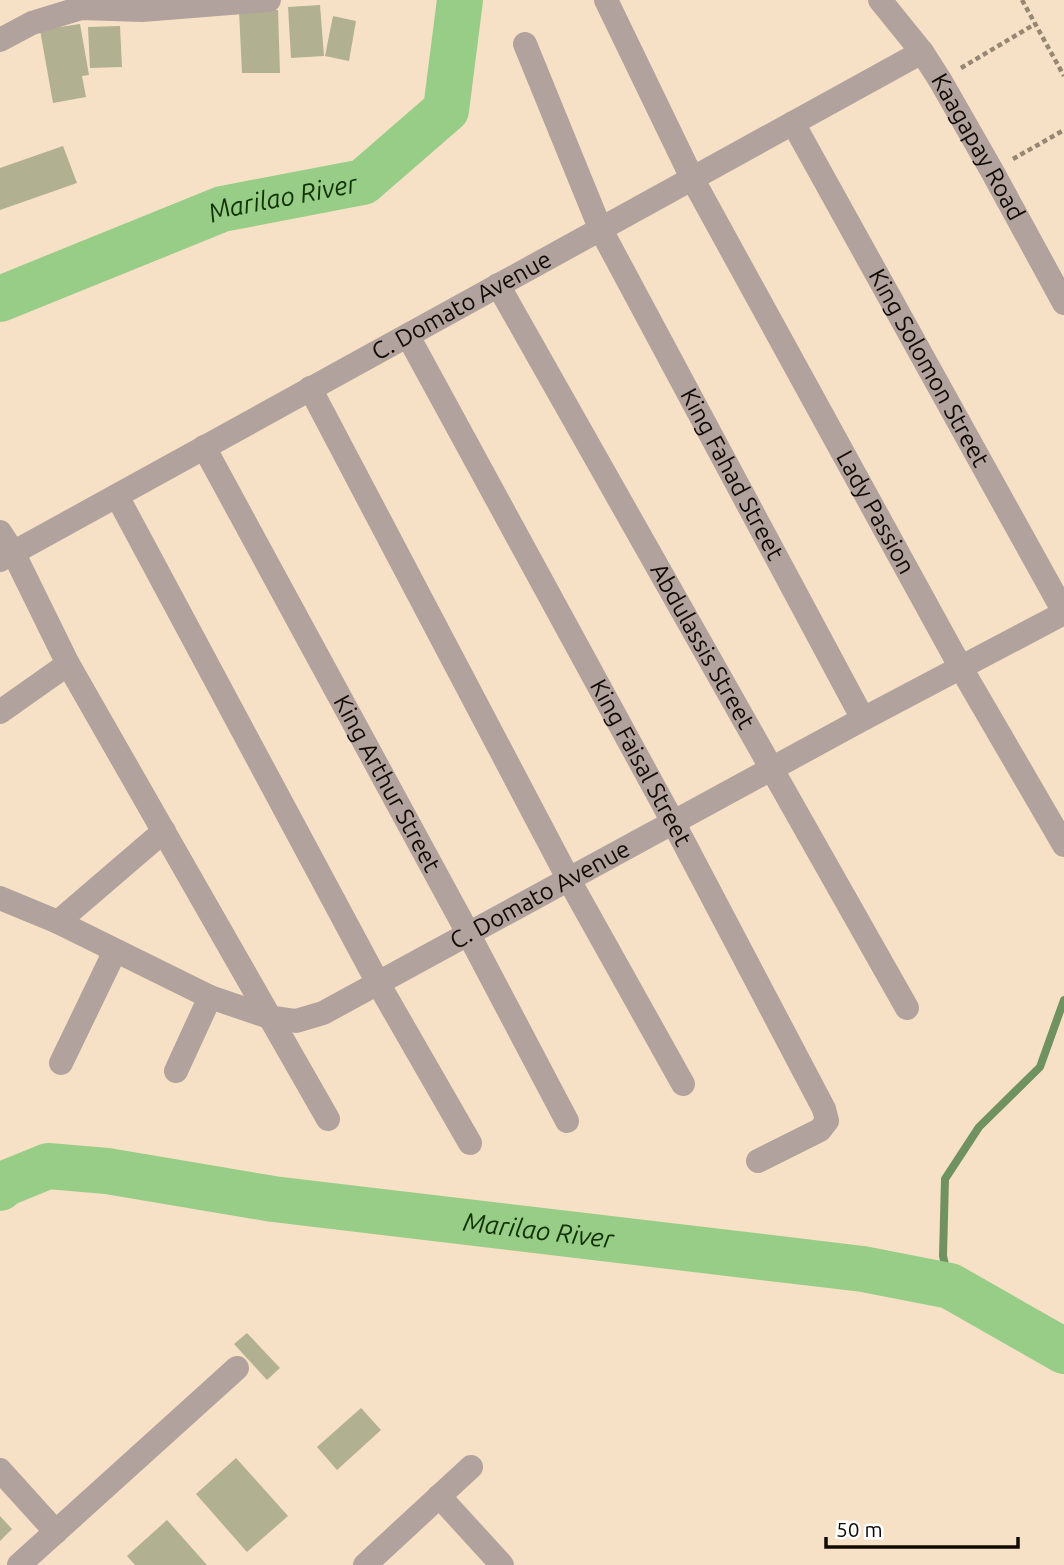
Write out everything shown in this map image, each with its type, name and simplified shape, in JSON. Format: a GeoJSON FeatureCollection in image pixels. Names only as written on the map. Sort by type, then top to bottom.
{"type":"FeatureCollection","features":[{"type":"Feature","properties":{"kind":"street"},"geometry":{"type":"LineString","coordinates":[[0,40],[32,23],[80,4],[142,10],[269,0]]}},
{"type":"Feature","properties":{"kind":"street","name":"Lady Passion"},"geometry":{"type":"LineString","coordinates":[[606,0],[692,178],[961,668],[1064,845]]}},
{"type":"Feature","properties":{"kind":"street","name":"Kaagapay Road"},"geometry":{"type":"LineString","coordinates":[[880,0],[922,52],[940,80],[1064,303]]}},
{"type":"Feature","properties":{"kind":"street","name":"King Fahad Street"},"geometry":{"type":"LineString","coordinates":[[524,44],[600,228],[863,719]]}},
{"type":"Feature","properties":{"kind":"street","name":"C. Domato Avenue"},"geometry":{"type":"LineString","coordinates":[[4,548],[117,496],[922,52]]}},
{"type":"Feature","properties":{"kind":"street","name":"King Solomon Street"},"geometry":{"type":"LineString","coordinates":[[793,123],[1064,612]]}},
{"type":"Feature","properties":{"kind":"street","name":"Abdulassis Street"},"geometry":{"type":"LineString","coordinates":[[498,285],[907,1008]]}},
{"type":"Feature","properties":{"kind":"street","name":"King Faisal Street"},"geometry":{"type":"LineString","coordinates":[[408,336],[673,822],[824,1110],[827,1121],[820,1130],[758,1161]]}},
{"type":"Feature","properties":{"kind":"street"},"geometry":{"type":"LineString","coordinates":[[310,388],[569,880],[683,1084]]}},
{"type":"Feature","properties":{"kind":"street","name":"King Arthur Street"},"geometry":{"type":"LineString","coordinates":[[204,447],[468,933],[566,1121]]}},
{"type":"Feature","properties":{"kind":"street"},"geometry":{"type":"LineString","coordinates":[[117,496],[378,983],[470,1143]]}},
{"type":"Feature","properties":{"kind":"street"},"geometry":{"type":"LineString","coordinates":[[4,548],[328,1119]]}},
{"type":"Feature","properties":{"kind":"street","name":"C. Domato Avenue"},"geometry":{"type":"LineString","coordinates":[[2,903],[58,922],[210,997],[269,1017],[296,1021],[323,1013],[1064,612]]}},
{"type":"Feature","properties":{"kind":"street"},"geometry":{"type":"LineString","coordinates":[[0,712],[68,664]]}},
{"type":"Feature","properties":{"kind":"street"},"geometry":{"type":"LineString","coordinates":[[58,922],[164,831]]}},
{"type":"Feature","properties":{"kind":"street"},"geometry":{"type":"LineString","coordinates":[[61,1063],[114,951]]}},
{"type":"Feature","properties":{"kind":"street"},"geometry":{"type":"LineString","coordinates":[[176,1071],[210,997]]}},
{"type":"Feature","properties":{"kind":"street"},"geometry":{"type":"LineString","coordinates":[[19,1565],[237,1368]]}},
{"type":"Feature","properties":{"kind":"street"},"geometry":{"type":"LineString","coordinates":[[365,1565],[471,1467]]}},
{"type":"Feature","properties":{"kind":"street"},"geometry":{"type":"LineString","coordinates":[[0,1471],[56,1532]]}},
{"type":"Feature","properties":{"kind":"street"},"geometry":{"type":"LineString","coordinates":[[439,1496],[502,1565]]}},
{"type":"Feature","properties":{"kind":"path"},"geometry":{"type":"LineString","coordinates":[[1022,0],[1064,76]]}},
{"type":"Feature","properties":{"kind":"path"},"geometry":{"type":"LineString","coordinates":[[940,80],[1035,24]]}},
{"type":"Feature","properties":{"kind":"path"},"geometry":{"type":"LineString","coordinates":[[992,171],[1064,130]]}},
{"type":"Feature","properties":{"kind":"building"},"geometry":{"type":"Polygon","coordinates":[[[320,5],[324,56],[291,58],[288,7],[320,5]]]}},
{"type":"Feature","properties":{"kind":"building"},"geometry":{"type":"Polygon","coordinates":[[[278,10],[280,73],[242,73],[239,11],[278,10]]]}},
{"type":"Feature","properties":{"kind":"building"},"geometry":{"type":"Polygon","coordinates":[[[333,16],[356,21],[349,61],[325,56],[333,16]]]}},
{"type":"Feature","properties":{"kind":"building"},"geometry":{"type":"Polygon","coordinates":[[[80,24],[89,75],[82,76],[86,97],[53,103],[40,30],[80,24]]]}},
{"type":"Feature","properties":{"kind":"building"},"geometry":{"type":"Polygon","coordinates":[[[120,26],[122,67],[90,68],[88,27],[120,26]]]}},
{"type":"Feature","properties":{"kind":"building"},"geometry":{"type":"Polygon","coordinates":[[[63,146],[77,183],[0,210],[0,168],[63,146]]]}},
{"type":"Feature","properties":{"kind":"building"},"geometry":{"type":"Polygon","coordinates":[[[247,1333],[280,1368],[267,1380],[234,1344],[247,1333]]]}},
{"type":"Feature","properties":{"kind":"building"},"geometry":{"type":"Polygon","coordinates":[[[361,1408],[381,1430],[337,1470],[317,1447],[361,1408]]]}},
{"type":"Feature","properties":{"kind":"building"},"geometry":{"type":"Polygon","coordinates":[[[236,1458],[288,1516],[247,1552],[196,1494],[236,1458]]]}},
{"type":"Feature","properties":{"kind":"building"},"geometry":{"type":"Polygon","coordinates":[[[0,1516],[12,1529],[0,1541],[0,1516]]]}},
{"type":"Feature","properties":{"kind":"building"},"geometry":{"type":"Polygon","coordinates":[[[167,1520],[207,1565],[135,1565],[127,1556],[167,1520]]]}},
{"type":"Feature","properties":{"kind":"waterway","name":"Marilao River"},"geometry":{"type":"LineString","coordinates":[[0,299],[222,209],[363,182],[446,110],[460,0]]}},
{"type":"Feature","properties":{"kind":"waterway"},"geometry":{"type":"LineString","coordinates":[[950,1286],[943,1256],[945,1179],[979,1127],[1040,1067],[1064,1000]]}},
{"type":"Feature","properties":{"kind":"waterway","name":"Marilao River"},"geometry":{"type":"LineString","coordinates":[[0,1188],[48,1166],[107,1171],[273,1199],[863,1269],[950,1286],[1064,1351]]}}]}
